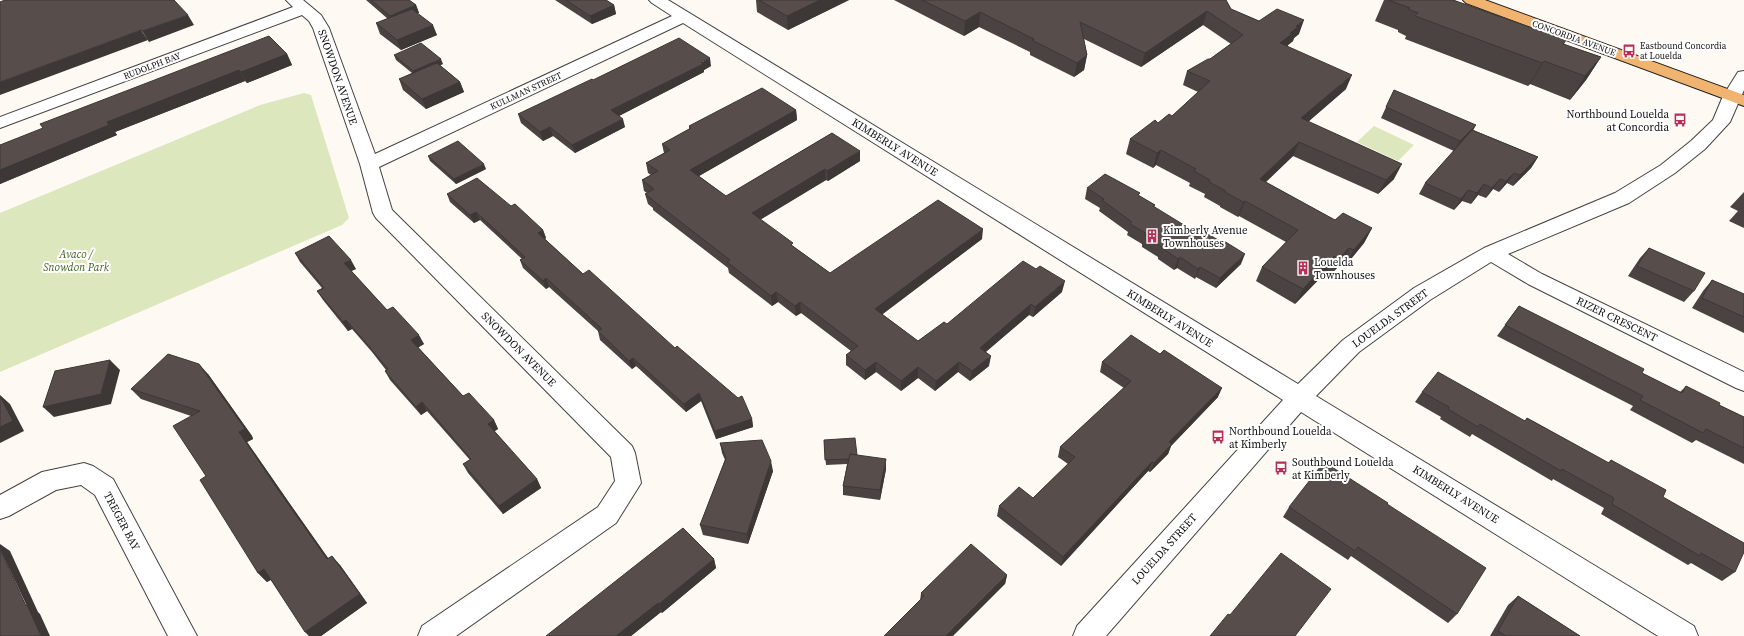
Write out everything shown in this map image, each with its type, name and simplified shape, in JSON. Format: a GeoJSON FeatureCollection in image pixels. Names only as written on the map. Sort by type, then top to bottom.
{"type":"FeatureCollection","features":[{"type":"Feature","properties":{"kind":"main road","name":"CONCORDIA AVENUE"},"geometry":{"type":"LineString","coordinates":[[1471,0],[1738,98]]}},
{"type":"Feature","properties":{"kind":"street","name":"KIMBERLY AVENUE"},"geometry":{"type":"LineString","coordinates":[[657,0],[1684,636]]}},
{"type":"Feature","properties":{"kind":"street","name":"RUDOLPH BAY"},"geometry":{"type":"LineString","coordinates":[[0,123],[298,4]]}},
{"type":"Feature","properties":{"kind":"street","name":"SNOWDON AVENUE"},"geometry":{"type":"LineString","coordinates":[[298,4],[315,18],[321,28],[369,164],[383,213],[623,453],[628,483],[606,515],[432,636]]}},
{"type":"Feature","properties":{"kind":"street","name":"KULLMAN STREET"},"geometry":{"type":"LineString","coordinates":[[369,164],[683,17]]}},
{"type":"Feature","properties":{"kind":"street","name":"LOUELDA STREET"},"geometry":{"type":"LineString","coordinates":[[1087,636],[1300,397],[1351,346],[1422,294],[1491,253],[1622,198],[1668,169],[1698,145],[1721,122],[1738,98],[1744,76]]}},
{"type":"Feature","properties":{"kind":"street","name":"RIZER CRESCENT"},"geometry":{"type":"LineString","coordinates":[[1491,253],[1535,278],[1744,382]]}},
{"type":"Feature","properties":{"kind":"street","name":"TREGER BAY"},"geometry":{"type":"LineString","coordinates":[[0,508],[51,480],[84,474],[104,487],[183,636]]}},
{"type":"Feature","properties":{"kind":"green space","name":"Avaco / Snowdon Park"},"geometry":{"type":"Polygon","coordinates":[[[304,93],[311,95],[349,218],[342,225],[0,372],[0,213],[260,105],[304,93]]]}},
{"type":"Feature","properties":{"kind":"green space"},"geometry":{"type":"Polygon","coordinates":[[[1374,126],[1414,145],[1398,161],[1357,142],[1374,126]]]}},
{"type":"Feature","properties":{"kind":"building"},"geometry":{"type":"Polygon","coordinates":[[[5,0],[174,0],[188,15],[142,31],[141,30],[0,82],[0,2],[5,0]]]}},
{"type":"Feature","properties":{"kind":"building"},"geometry":{"type":"Polygon","coordinates":[[[371,0],[409,0],[416,5],[390,16],[371,0]]]}},
{"type":"Feature","properties":{"kind":"building"},"geometry":{"type":"Polygon","coordinates":[[[566,0],[606,0],[614,5],[590,16],[566,0]]]}},
{"type":"Feature","properties":{"kind":"building"},"geometry":{"type":"Polygon","coordinates":[[[759,0],[820,0],[787,16],[759,0]]]}},
{"type":"Feature","properties":{"kind":"building"},"geometry":{"type":"Polygon","coordinates":[[[922,0],[1226,0],[1231,9],[1259,21],[1277,9],[1304,20],[1290,33],[1292,34],[1280,43],[1352,75],[1301,118],[1402,164],[1386,180],[1299,142],[1260,179],[1335,220],[1343,213],[1372,228],[1354,250],[1349,248],[1339,259],[1334,256],[1303,289],[1262,267],[1298,230],[1245,201],[1243,202],[1225,192],[1226,191],[1209,182],[1210,180],[1194,171],[1196,169],[1161,150],[1157,153],[1130,139],[1155,120],[1158,123],[1169,114],[1172,116],[1210,81],[1187,71],[1210,59],[1243,35],[1207,11],[1145,53],[1080,22],[1087,55],[1077,63],[1032,40],[1034,39],[980,12],[965,21],[922,0]]]}},
{"type":"Feature","properties":{"kind":"building"},"geometry":{"type":"Polygon","coordinates":[[[1388,0],[1453,0],[1566,40],[1563,44],[1601,57],[1585,76],[1544,61],[1542,63],[1415,16],[1418,13],[1408,9],[1410,8],[1388,0]]]}},
{"type":"Feature","properties":{"kind":"building"},"geometry":{"type":"Polygon","coordinates":[[[412,9],[433,25],[397,40],[376,23],[412,9]]]}},
{"type":"Feature","properties":{"kind":"building"},"geometry":{"type":"Polygon","coordinates":[[[269,36],[287,54],[241,72],[239,70],[107,122],[109,125],[0,170],[0,145],[43,128],[40,124],[269,36]]]}},
{"type":"Feature","properties":{"kind":"building"},"geometry":{"type":"Polygon","coordinates":[[[679,38],[710,58],[701,62],[703,64],[611,110],[623,119],[572,145],[550,127],[540,132],[518,114],[592,79],[593,80],[679,38]]]}},
{"type":"Feature","properties":{"kind":"building"},"geometry":{"type":"Polygon","coordinates":[[[421,43],[441,59],[413,71],[394,55],[421,43]]]}},
{"type":"Feature","properties":{"kind":"building"},"geometry":{"type":"Polygon","coordinates":[[[437,63],[460,82],[422,99],[399,79],[437,63]]]}},
{"type":"Feature","properties":{"kind":"building"},"geometry":{"type":"Polygon","coordinates":[[[762,88],[796,110],[690,170],[726,196],[832,133],[860,151],[827,171],[825,169],[752,213],[793,243],[791,245],[830,273],[938,200],[983,229],[875,309],[918,341],[944,322],[947,324],[1023,261],[1036,269],[1040,266],[1065,281],[1035,307],[1031,304],[980,348],[991,356],[972,371],[959,362],[936,381],[918,367],[901,381],[876,362],[865,370],[846,355],[858,346],[800,302],[795,306],[776,292],[771,296],[727,262],[730,260],[645,194],[654,189],[642,180],[658,171],[646,163],[670,150],[662,144],[691,128],[689,126],[762,88]]]}},
{"type":"Feature","properties":{"kind":"building"},"geometry":{"type":"Polygon","coordinates":[[[1394,90],[1476,125],[1460,141],[1386,107],[1394,90]]]}},
{"type":"Feature","properties":{"kind":"building"},"geometry":{"type":"Polygon","coordinates":[[[1472,130],[1538,157],[1520,175],[1514,173],[1506,181],[1500,179],[1492,188],[1484,184],[1477,193],[1468,190],[1461,199],[1425,183],[1472,130]]]}},
{"type":"Feature","properties":{"kind":"building"},"geometry":{"type":"Polygon","coordinates":[[[458,141],[484,164],[454,179],[428,156],[458,141]]]}},
{"type":"Feature","properties":{"kind":"building","name":"Kimberly Avenue Townhouses"},"geometry":{"type":"Polygon","coordinates":[[[1105,174],[1140,193],[1138,195],[1155,205],[1153,206],[1184,225],[1200,234],[1204,232],[1222,242],[1224,241],[1245,254],[1220,278],[1200,267],[1198,269],[1180,257],[1178,259],[1145,236],[1147,234],[1130,224],[1132,222],[1102,200],[1104,199],[1087,188],[1105,174]]]}},
{"type":"Feature","properties":{"kind":"building"},"geometry":{"type":"Polygon","coordinates":[[[477,178],[511,206],[515,204],[543,230],[538,233],[583,274],[589,270],[675,348],[677,346],[738,398],[742,396],[752,419],[715,431],[699,393],[684,404],[633,358],[629,361],[598,331],[602,329],[546,278],[543,281],[520,260],[525,257],[476,212],[470,215],[447,194],[477,178]]]}},
{"type":"Feature","properties":{"kind":"building"},"geometry":{"type":"Polygon","coordinates":[[[329,236],[351,260],[344,263],[387,310],[393,307],[419,335],[411,340],[463,396],[469,393],[494,420],[488,424],[537,479],[499,506],[463,464],[471,459],[422,402],[416,407],[385,371],[388,369],[366,343],[346,320],[343,322],[317,291],[324,288],[295,253],[329,236]]]}},
{"type":"Feature","properties":{"kind":"building"},"geometry":{"type":"Polygon","coordinates":[[[1649,248],[1705,273],[1694,291],[1637,266],[1649,248]]]}},
{"type":"Feature","properties":{"kind":"building"},"geometry":{"type":"Polygon","coordinates":[[[1712,280],[1744,294],[1744,317],[1702,298],[1712,280]]]}},
{"type":"Feature","properties":{"kind":"building"},"geometry":{"type":"Polygon","coordinates":[[[1519,306],[1644,369],[1642,373],[1682,393],[1686,386],[1720,403],[1719,405],[1744,417],[1744,448],[1706,429],[1703,433],[1640,400],[1643,396],[1505,325],[1519,306]]]}},
{"type":"Feature","properties":{"kind":"building"},"geometry":{"type":"Polygon","coordinates":[[[1131,335],[1160,354],[1164,350],[1222,388],[1169,442],[1172,444],[1154,463],[1152,462],[1063,557],[999,506],[1019,487],[1033,498],[1075,457],[1060,447],[1131,381],[1102,362],[1131,335]]]}},
{"type":"Feature","properties":{"kind":"building"},"geometry":{"type":"Polygon","coordinates":[[[168,354],[199,364],[245,429],[239,432],[281,494],[327,559],[332,556],[360,594],[305,632],[264,569],[258,573],[200,480],[206,476],[173,426],[200,411],[131,389],[168,354]]]}},
{"type":"Feature","properties":{"kind":"building"},"geometry":{"type":"Polygon","coordinates":[[[110,360],[101,394],[43,407],[55,371],[110,360]]]}},
{"type":"Feature","properties":{"kind":"building"},"geometry":{"type":"Polygon","coordinates":[[[1438,372],[1525,421],[1527,418],[1609,463],[1611,460],[1666,490],[1663,497],[1744,543],[1744,552],[1735,572],[1701,553],[1700,556],[1612,504],[1614,498],[1562,469],[1561,471],[1480,424],[1478,427],[1448,409],[1449,407],[1422,392],[1438,372]]]}},
{"type":"Feature","properties":{"kind":"building"},"geometry":{"type":"Polygon","coordinates":[[[0,396],[13,421],[0,427],[0,396]]]}},
{"type":"Feature","properties":{"kind":"building"},"geometry":{"type":"Polygon","coordinates":[[[855,438],[857,455],[850,454],[849,459],[825,460],[824,440],[855,438]]]}},
{"type":"Feature","properties":{"kind":"building"},"geometry":{"type":"Polygon","coordinates":[[[762,440],[771,461],[747,534],[700,525],[726,458],[720,443],[762,440]]]}},
{"type":"Feature","properties":{"kind":"building"},"geometry":{"type":"Polygon","coordinates":[[[850,454],[886,459],[880,490],[843,486],[850,454]]]}},
{"type":"Feature","properties":{"kind":"building"},"geometry":{"type":"Polygon","coordinates":[[[1324,462],[1486,568],[1457,614],[1358,547],[1355,551],[1289,507],[1324,462]]]}},
{"type":"Feature","properties":{"kind":"building"},"geometry":{"type":"Polygon","coordinates":[[[683,528],[714,559],[659,604],[658,603],[616,636],[546,636],[683,528]]]}},
{"type":"Feature","properties":{"kind":"building"},"geometry":{"type":"Polygon","coordinates":[[[971,544],[1007,575],[946,636],[884,636],[924,596],[921,593],[971,544]]]}},
{"type":"Feature","properties":{"kind":"building"},"geometry":{"type":"Polygon","coordinates":[[[0,549],[26,606],[27,605],[41,636],[0,636],[0,549]]]}},
{"type":"Feature","properties":{"kind":"building"},"geometry":{"type":"Polygon","coordinates":[[[1281,553],[1331,589],[1295,636],[1210,636],[1228,614],[1230,615],[1281,553]]]}},
{"type":"Feature","properties":{"kind":"building"},"geometry":{"type":"Polygon","coordinates":[[[1518,596],[1580,636],[1506,636],[1498,631],[1518,596]]]}},
{"type":"Feature","properties":{"kind":"place","name":"Eastbound Concordia at Louelda"},"geometry":{"type":"Point","coordinates":[1629,51]}},
{"type":"Feature","properties":{"kind":"place","name":"Northbound Louelda at Concordia"},"geometry":{"type":"Point","coordinates":[1680,120]}},
{"type":"Feature","properties":{"kind":"place","name":"Kimberly Avenue Townhouses"},"geometry":{"type":"Point","coordinates":[1152,236]}},
{"type":"Feature","properties":{"kind":"place","name":"Louelda Townhouses"},"geometry":{"type":"Point","coordinates":[1303,268]}},
{"type":"Feature","properties":{"kind":"place","name":"Northbound Louelda at Kimberly"},"geometry":{"type":"Point","coordinates":[1218,437]}},
{"type":"Feature","properties":{"kind":"place","name":"Southbound Louelda at Kimberly"},"geometry":{"type":"Point","coordinates":[1281,468]}}]}
